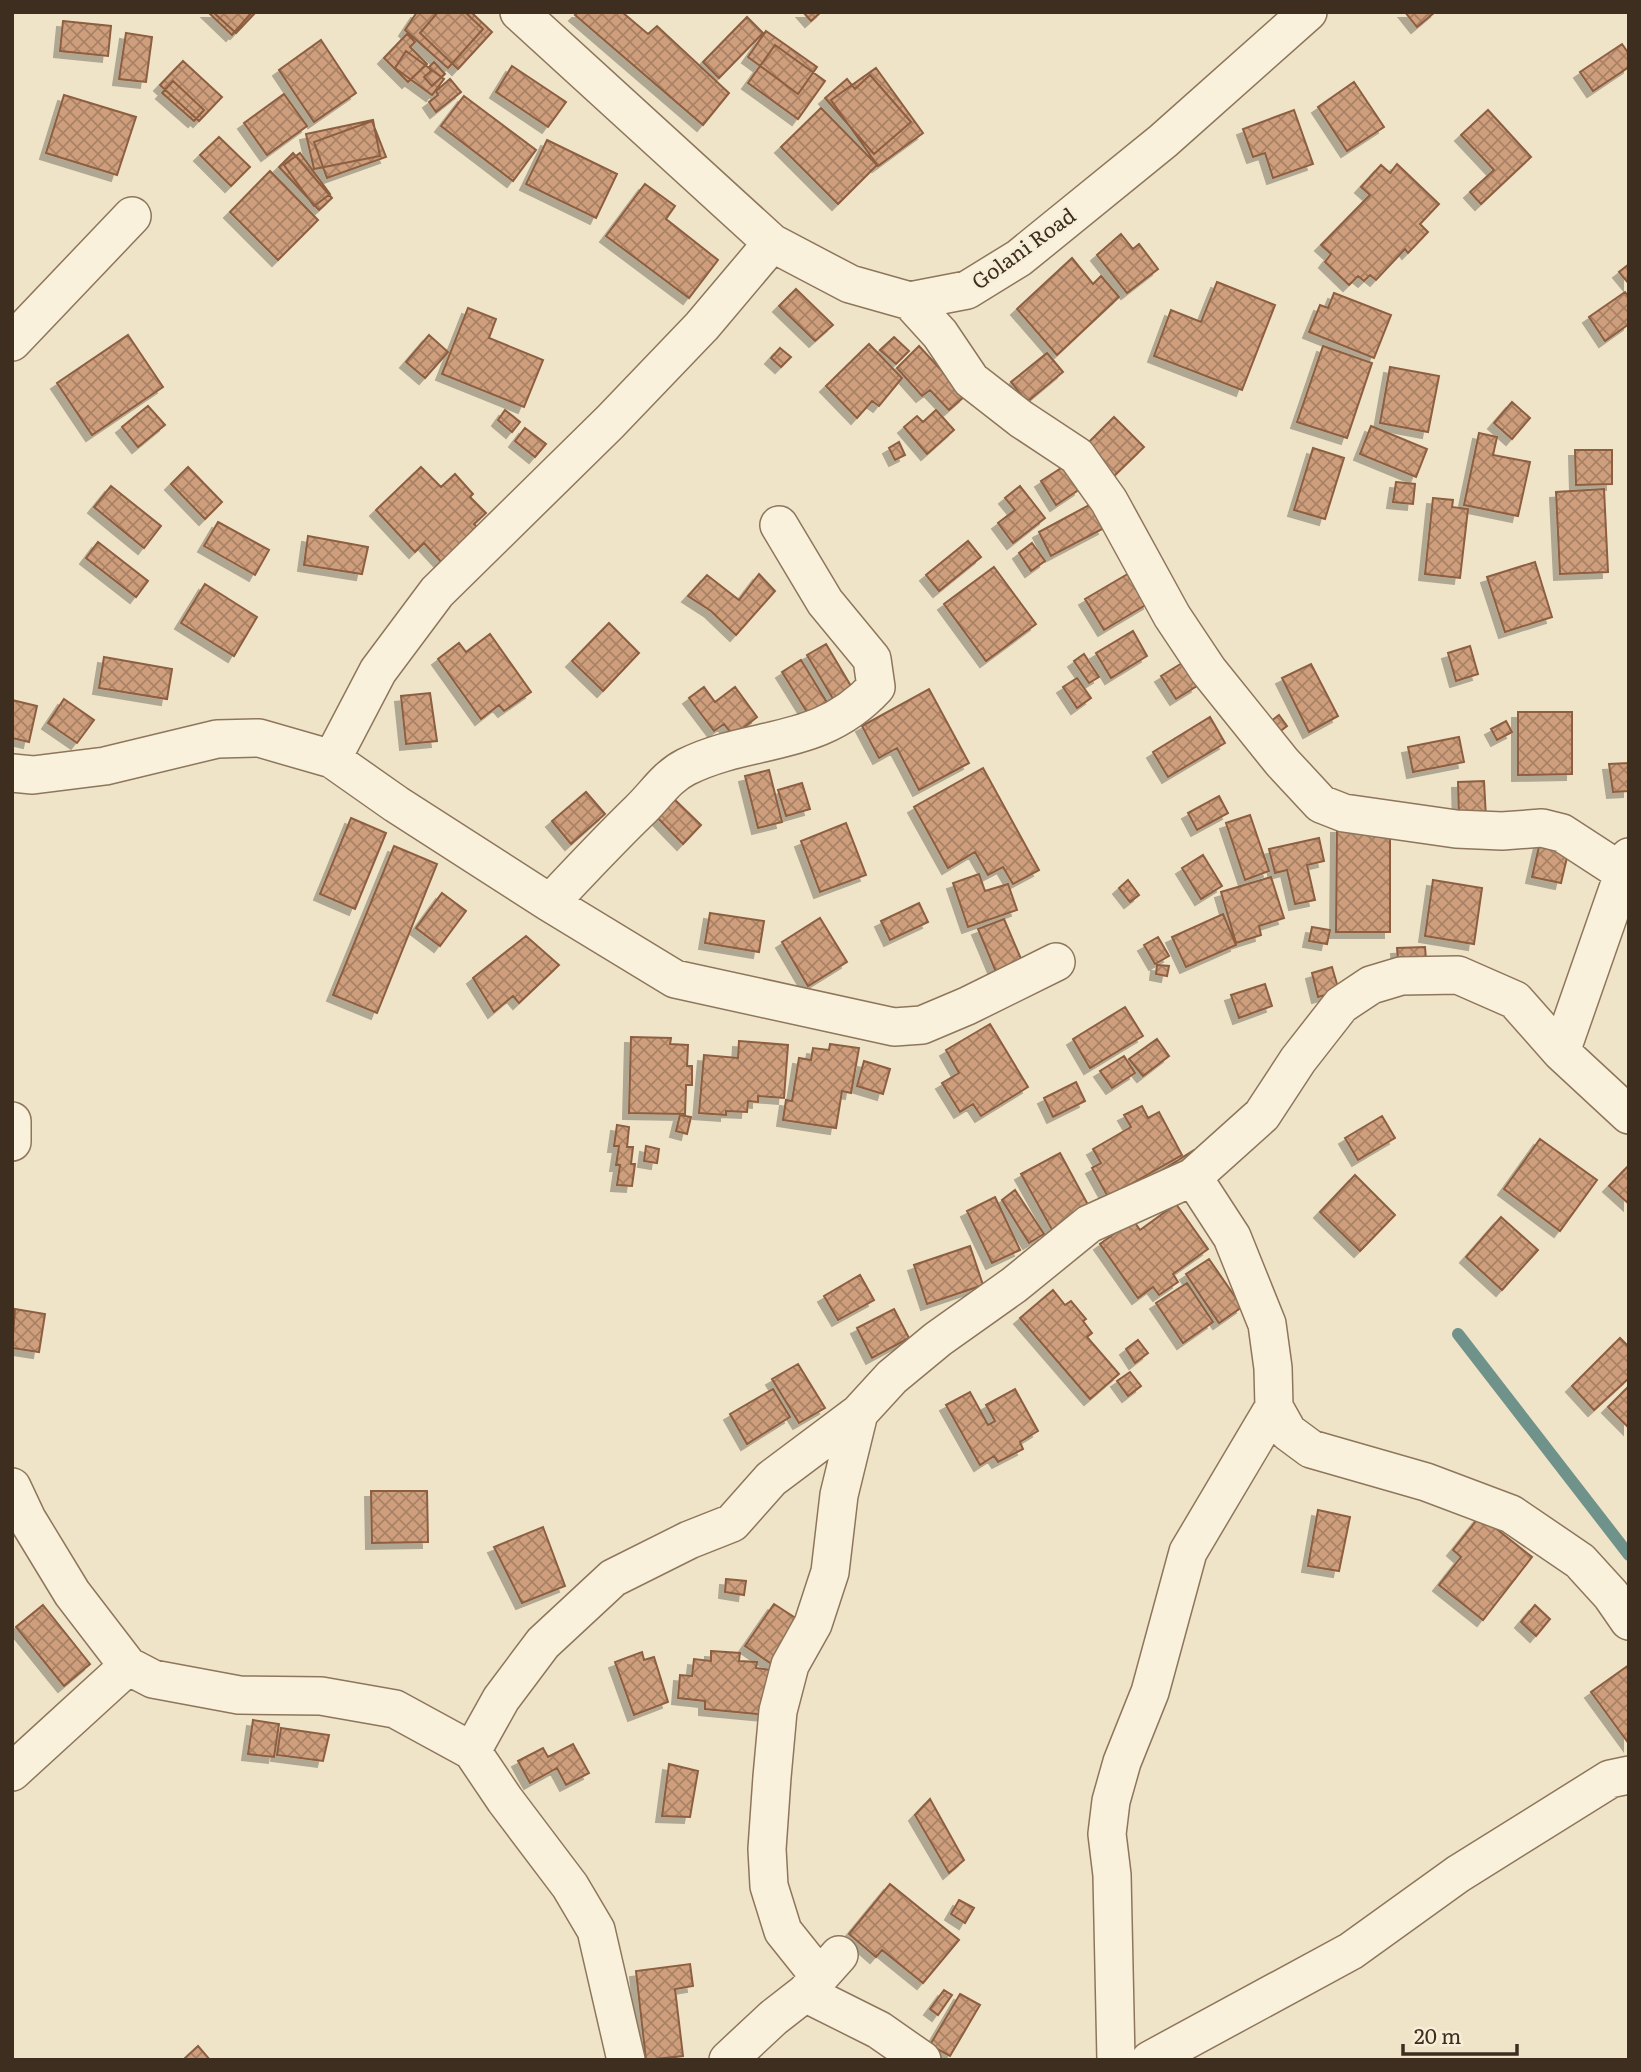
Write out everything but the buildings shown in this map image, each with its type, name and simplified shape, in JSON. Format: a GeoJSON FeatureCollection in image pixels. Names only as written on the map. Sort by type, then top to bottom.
{"type":"FeatureCollection","features":[{"type":"Feature","properties":{"kind":"street","name":"Golani Road"},"geometry":{"type":"LineString","coordinates":[[526,15],[772,243],[850,284],[910,301],[967,290],[1019,258],[1163,141],[1308,12]]}},
{"type":"Feature","properties":{"kind":"street"},"geometry":{"type":"LineString","coordinates":[[12,342],[132,216]]}},
{"type":"Feature","properties":{"kind":"street"},"geometry":{"type":"LineString","coordinates":[[332,759],[378,671],[438,592],[665,365],[702,326],[772,243]]}},
{"type":"Feature","properties":{"kind":"street"},"geometry":{"type":"LineString","coordinates":[[910,301],[940,334],[971,380],[1021,419],[1077,456],[1109,501],[1172,616],[1208,670],[1282,762],[1321,804],[1344,813],[1456,830],[1542,828],[1562,833],[1625,865],[1561,1052]]}},
{"type":"Feature","properties":{"kind":"street"},"geometry":{"type":"LineString","coordinates":[[550,903],[669,778],[683,768],[814,730],[854,709],[876,687],[872,659],[825,602],[779,525]]}},
{"type":"Feature","properties":{"kind":"street"},"geometry":{"type":"LineString","coordinates":[[12,773],[33,775],[106,766],[217,739],[259,738],[332,759],[396,804],[550,903],[676,979],[894,1027],[922,1025],[1056,962]]}},
{"type":"Feature","properties":{"kind":"street"},"geometry":{"type":"LineString","coordinates":[[472,1751],[501,1699],[543,1643],[612,1578],[732,1523],[771,1479],[859,1413],[892,1377],[1089,1224],[1193,1177],[1262,1115],[1298,1060],[1341,1005],[1371,985],[1401,976],[1458,975],[1515,1000],[1561,1052],[1629,1115]]}},
{"type":"Feature","properties":{"kind":"street"},"geometry":{"type":"LineString","coordinates":[[12,1121],[12,1142]]}},
{"type":"Feature","properties":{"kind":"street"},"geometry":{"type":"LineString","coordinates":[[1193,1177],[1232,1237],[1267,1324],[1273,1368],[1274,1407],[1288,1432],[1311,1449],[1426,1482],[1511,1514],[1580,1561],[1611,1595],[1629,1621]]}},
{"type":"Feature","properties":{"kind":"street"},"geometry":{"type":"LineString","coordinates":[[1116,2060],[1112,1875],[1107,1834],[1111,1801],[1122,1762],[1150,1692],[1188,1552],[1274,1407]]}},
{"type":"Feature","properties":{"kind":"street"},"geometry":{"type":"LineString","coordinates":[[859,1413],[839,1495],[830,1572],[813,1624],[790,1665],[778,1711],[768,1849],[769,1886],[783,1931],[821,1975],[879,2031],[922,2060]]}},
{"type":"Feature","properties":{"kind":"street"},"geometry":{"type":"LineString","coordinates":[[12,1487],[27,1518],[72,1593],[128,1666],[153,1679],[239,1695],[321,1696],[394,1709],[472,1751],[570,1886],[596,1930],[626,2060]]}},
{"type":"Feature","properties":{"kind":"street"},"geometry":{"type":"LineString","coordinates":[[12,1772],[128,1666]]}},
{"type":"Feature","properties":{"kind":"street"},"geometry":{"type":"LineString","coordinates":[[1150,2060],[1351,1951],[1458,1874],[1609,1779],[1629,1775]]}},
{"type":"Feature","properties":{"kind":"street"},"geometry":{"type":"LineString","coordinates":[[738,2055],[821,1975]]}},
{"type":"Feature","properties":{"kind":"waterway"},"geometry":{"type":"LineString","coordinates":[[1458,1334],[1629,1555]]}}]}
